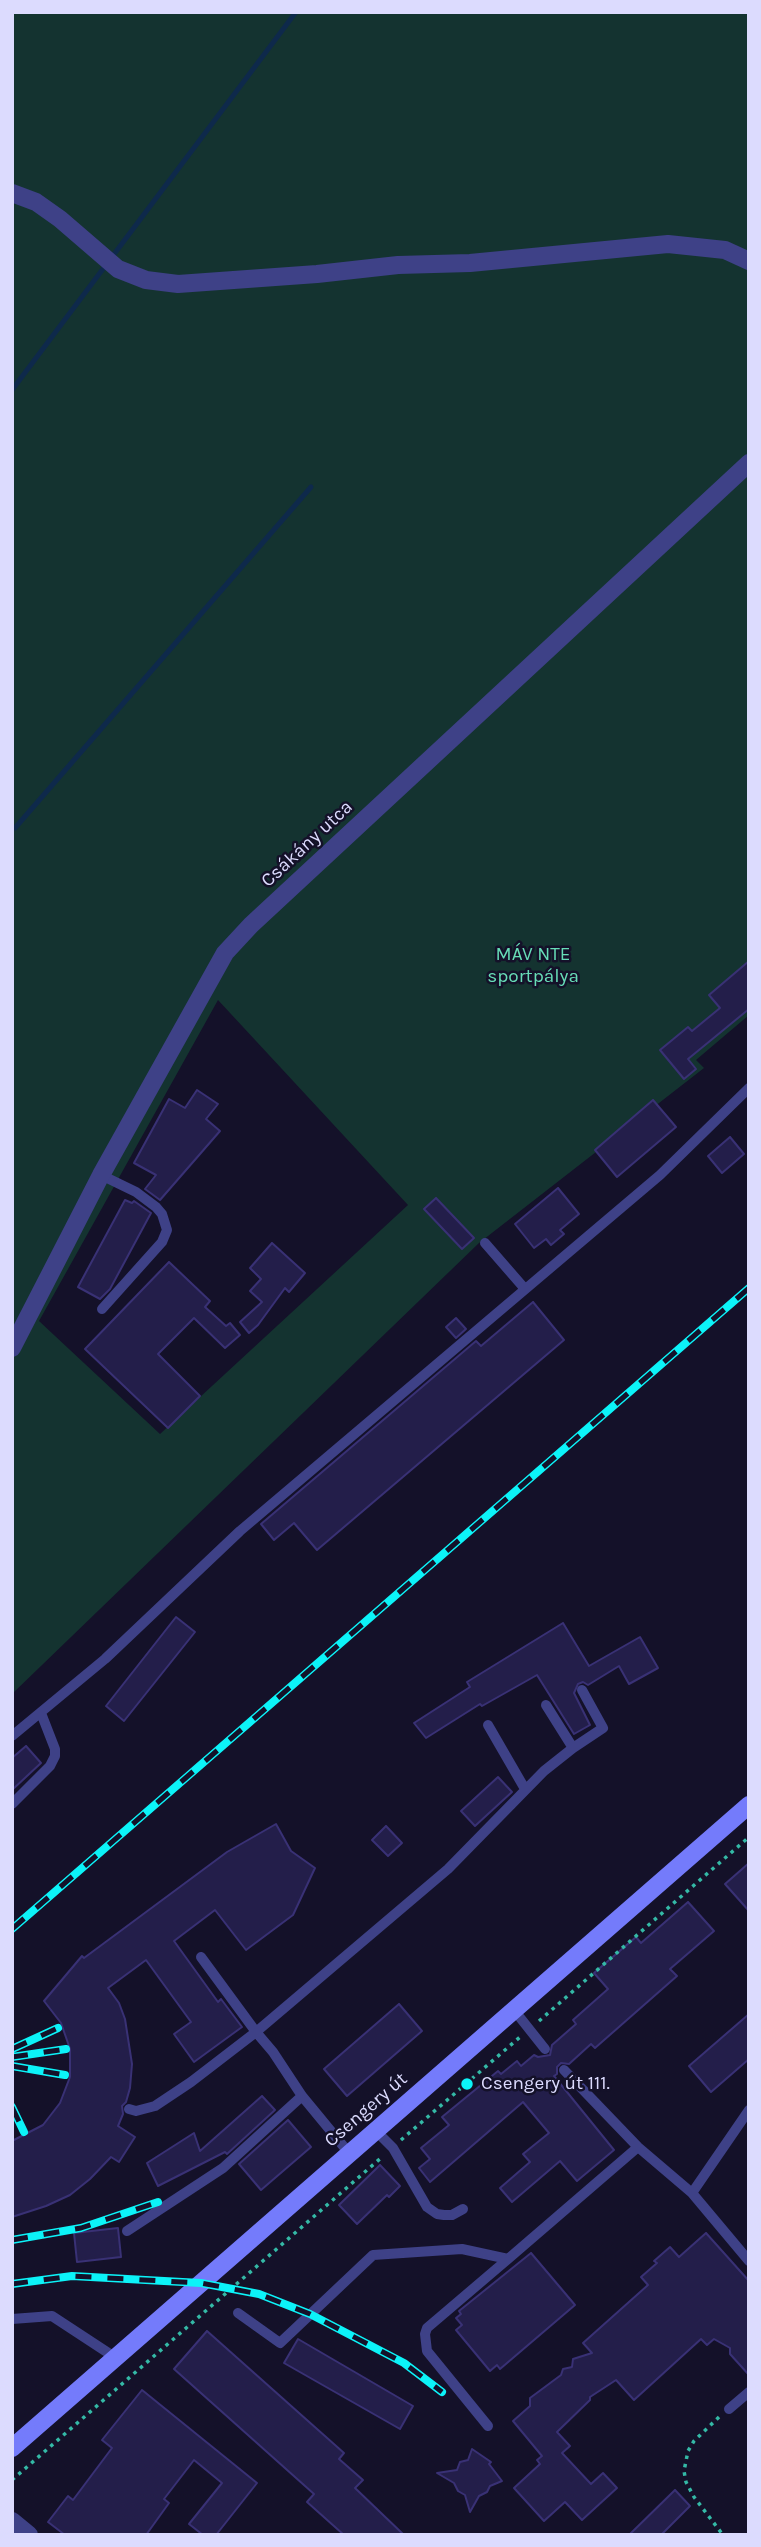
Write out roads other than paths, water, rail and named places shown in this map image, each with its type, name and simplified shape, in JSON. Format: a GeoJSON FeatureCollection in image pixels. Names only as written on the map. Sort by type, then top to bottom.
{"type":"FeatureCollection","features":[{"type":"Feature","properties":{"kind":"main road","name":"Csengery út"},"geometry":{"type":"LineString","coordinates":[[12,2448],[749,1805]]}},
{"type":"Feature","properties":{"kind":"street"},"geometry":{"type":"LineString","coordinates":[[12,193],[36,202],[118,269],[146,280],[178,284],[398,265],[470,263],[668,244],[710,247],[740,255],[749,261]]}},
{"type":"Feature","properties":{"kind":"street","name":"Csákány utca"},"geometry":{"type":"LineString","coordinates":[[12,1348],[101,1175],[214,969],[236,940],[749,463]]}},
{"type":"Feature","properties":{"kind":"street"},"geometry":{"type":"LineString","coordinates":[[12,2521],[29,2535]]}},
{"type":"Feature","properties":{"kind":"lane"},"geometry":{"type":"LineString","coordinates":[[12,1736],[105,1658],[240,1531],[660,1175],[749,1088]]}},
{"type":"Feature","properties":{"kind":"lane"},"geometry":{"type":"LineString","coordinates":[[101,1175],[136,1192],[156,1207],[162,1214],[167,1230],[162,1242],[102,1310]]}},
{"type":"Feature","properties":{"kind":"lane"},"geometry":{"type":"LineString","coordinates":[[485,1243],[525,1289]]}},
{"type":"Feature","properties":{"kind":"lane"},"geometry":{"type":"LineString","coordinates":[[129,2109],[136,2111],[155,2106],[256,2032],[448,1869],[525,1789],[573,1748],[603,1728],[582,1690]]}},
{"type":"Feature","properties":{"kind":"lane"},"geometry":{"type":"LineString","coordinates":[[546,1705],[573,1748]]}},
{"type":"Feature","properties":{"kind":"lane"},"geometry":{"type":"LineString","coordinates":[[12,1804],[50,1766],[55,1756],[55,1749],[41,1713]]}},
{"type":"Feature","properties":{"kind":"lane"},"geometry":{"type":"LineString","coordinates":[[488,1725],[525,1789]]}},
{"type":"Feature","properties":{"kind":"lane"},"geometry":{"type":"LineString","coordinates":[[201,1957],[273,2052],[302,2096],[349,2153]]}},
{"type":"Feature","properties":{"kind":"lane"},"geometry":{"type":"LineString","coordinates":[[514,2010],[545,2049]]}},
{"type":"Feature","properties":{"kind":"lane"},"geometry":{"type":"LineString","coordinates":[[564,2070],[638,2147],[692,2193],[749,2261]]}},
{"type":"Feature","properties":{"kind":"lane"},"geometry":{"type":"LineString","coordinates":[[127,2231],[223,2168],[302,2096]]}},
{"type":"Feature","properties":{"kind":"lane"},"geometry":{"type":"LineString","coordinates":[[692,2193],[749,2110]]}},
{"type":"Feature","properties":{"kind":"lane"},"geometry":{"type":"LineString","coordinates":[[376,2131],[393,2148],[427,2207],[443,2215],[452,2215],[463,2209]]}},
{"type":"Feature","properties":{"kind":"lane"},"geometry":{"type":"LineString","coordinates":[[488,2426],[427,2351],[427,2328],[638,2147]]}},
{"type":"Feature","properties":{"kind":"lane"},"geometry":{"type":"LineString","coordinates":[[238,2313],[280,2343],[373,2255],[462,2249],[508,2259]]}},
{"type":"Feature","properties":{"kind":"lane"},"geometry":{"type":"LineString","coordinates":[[12,2319],[52,2316],[116,2358]]}},
{"type":"Feature","properties":{"kind":"lane"},"geometry":{"type":"LineString","coordinates":[[729,2409],[749,2392]]}},
{"type":"Feature","properties":{"kind":"waterway"},"geometry":{"type":"LineString","coordinates":[[12,390],[296,12]]}},
{"type":"Feature","properties":{"kind":"waterway"},"geometry":{"type":"LineString","coordinates":[[12,827],[15,828],[311,487]]}},
{"type":"Feature","properties":{"kind":"railway"},"geometry":{"type":"LineString","coordinates":[[12,1929],[749,1288]]}},
{"type":"Feature","properties":{"kind":"railway"},"geometry":{"type":"LineString","coordinates":[[12,2049],[58,2028]]}},
{"type":"Feature","properties":{"kind":"railway"},"geometry":{"type":"LineString","coordinates":[[12,2057],[66,2049]]}},
{"type":"Feature","properties":{"kind":"railway"},"geometry":{"type":"LineString","coordinates":[[12,2066],[65,2075]]}},
{"type":"Feature","properties":{"kind":"railway"},"geometry":{"type":"LineString","coordinates":[[12,2107],[24,2132]]}},
{"type":"Feature","properties":{"kind":"railway"},"geometry":{"type":"LineString","coordinates":[[12,2240],[81,2228],[158,2202]]}},
{"type":"Feature","properties":{"kind":"railway"},"geometry":{"type":"LineString","coordinates":[[12,2284],[72,2276],[201,2283],[259,2294],[310,2314],[404,2363],[442,2392]]}},
{"type":"Feature","properties":{"kind":"place","name":"Csengery út 111."},"geometry":{"type":"Point","coordinates":[467,2084]}},
{"type":"Feature","properties":{"kind":"park label","name":"MÁV NTE sportpálya"},"geometry":{"type":"Point","coordinates":[533,966]}}]}
